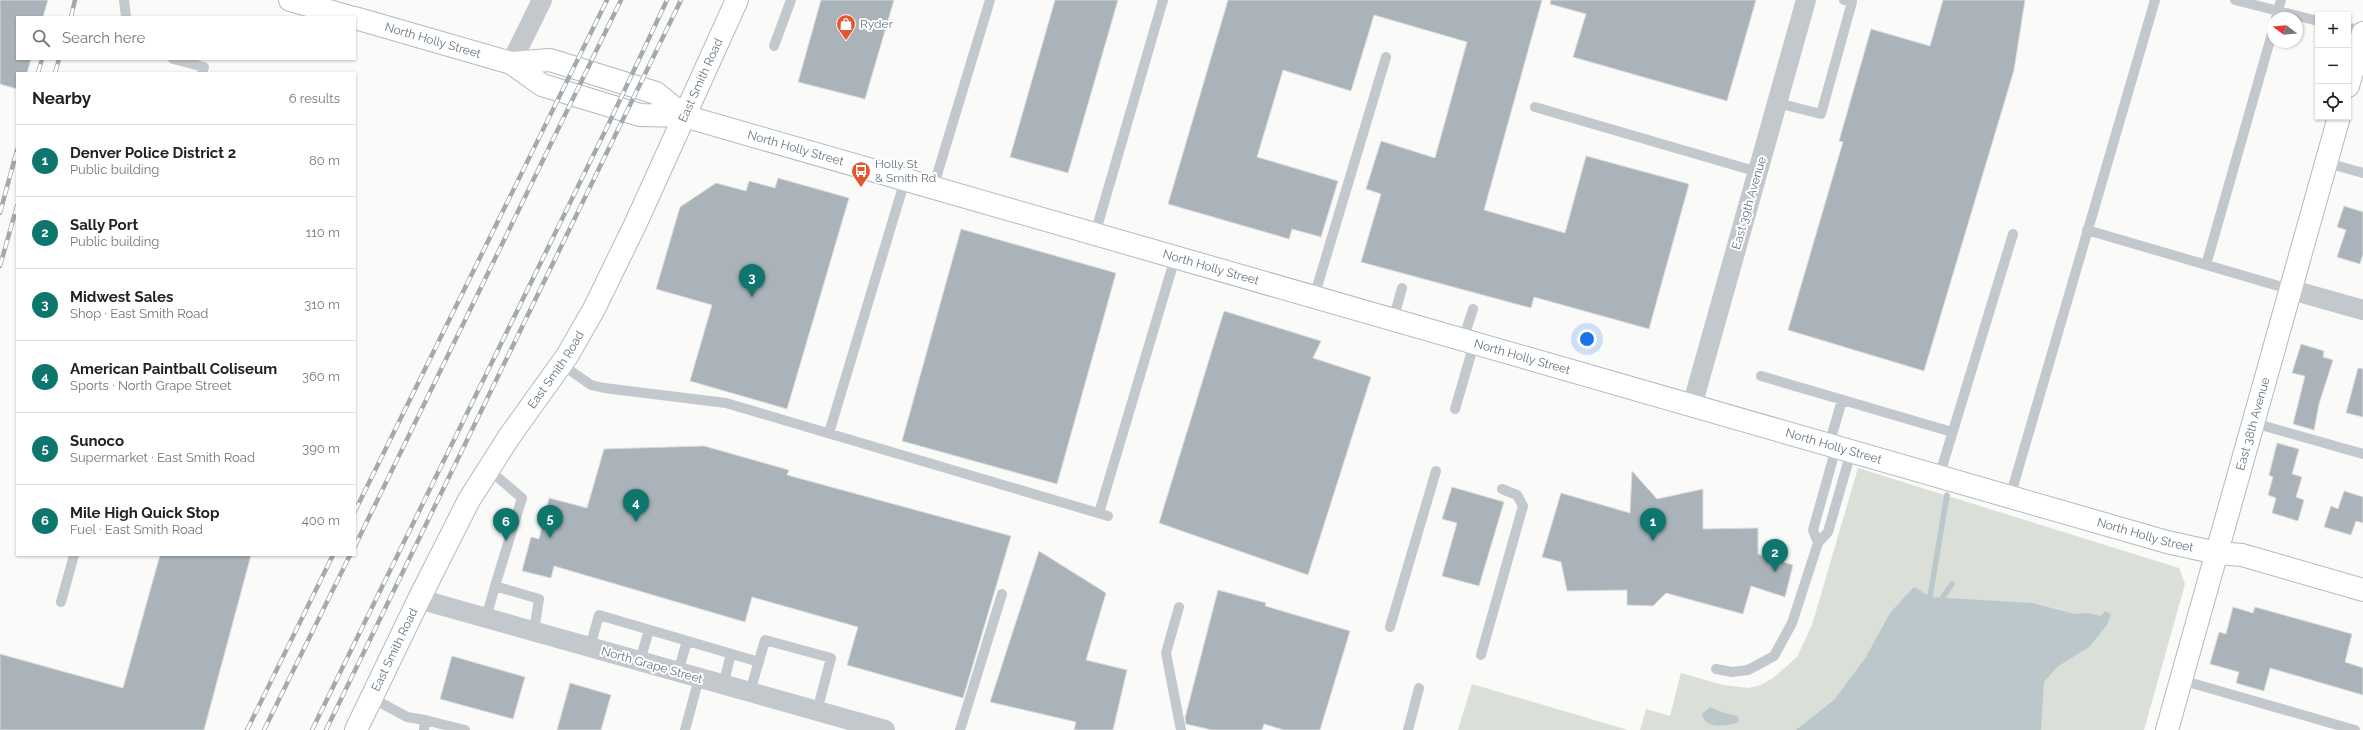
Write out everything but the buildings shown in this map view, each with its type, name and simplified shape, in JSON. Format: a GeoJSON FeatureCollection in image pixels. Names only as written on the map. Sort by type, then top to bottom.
{"type":"FeatureCollection","features":[{"type":"Feature","properties":{"kind":"street"},"geometry":{"type":"LineString","coordinates":[[290,0],[346,16]]}},
{"type":"Feature","properties":{"kind":"street"},"geometry":{"type":"LineString","coordinates":[[511,63],[542,0]]}},
{"type":"Feature","properties":{"kind":"street","name":"East Smith Road"},"geometry":{"type":"LineString","coordinates":[[356,730],[419,599],[464,511],[488,469],[561,364],[584,328],[607,284],[737,0]]}},
{"type":"Feature","properties":{"kind":"street","name":"East 39th Avenue"},"geometry":{"type":"LineString","coordinates":[[1692,406],[1806,0]]}},
{"type":"Feature","properties":{"kind":"street","name":"North Holly Street"},"geometry":{"type":"LineString","coordinates":[[356,18],[511,63],[550,60],[562,63],[656,93],[684,116],[2167,542],[2217,553],[2242,555],[2363,590]]}},
{"type":"Feature","properties":{"kind":"street"},"geometry":{"type":"LineString","coordinates":[[2349,84],[2363,33]]}},
{"type":"Feature","properties":{"kind":"street","name":"East 38th Avenue"},"geometry":{"type":"LineString","coordinates":[[2167,730],[2339,120]]}},
{"type":"Feature","properties":{"kind":"street"},"geometry":{"type":"LineString","coordinates":[[2292,290],[2363,310]]}},
{"type":"Feature","properties":{"kind":"street","name":"North Grape Street"},"geometry":{"type":"LineString","coordinates":[[419,599],[885,730]]}},
{"type":"Feature","properties":{"kind":"lane"},"geometry":{"type":"LineString","coordinates":[[124,0],[126,16]]}},
{"type":"Feature","properties":{"kind":"lane"},"geometry":{"type":"LineString","coordinates":[[774,46],[792,0]]}},
{"type":"Feature","properties":{"kind":"lane"},"geometry":{"type":"LineString","coordinates":[[933,188],[990,0]]}},
{"type":"Feature","properties":{"kind":"lane"},"geometry":{"type":"LineString","coordinates":[[1094,234],[1163,0]]}},
{"type":"Feature","properties":{"kind":"lane"},"geometry":{"type":"LineString","coordinates":[[1778,103],[1820,114],[1852,2],[1844,0]]}},
{"type":"Feature","properties":{"kind":"lane"},"geometry":{"type":"LineString","coordinates":[[2010,497],[2155,0]]}},
{"type":"Feature","properties":{"kind":"lane"},"geometry":{"type":"LineString","coordinates":[[2235,0],[2269,12]]}},
{"type":"Feature","properties":{"kind":"lane"},"geometry":{"type":"LineString","coordinates":[[2278,12],[2282,0]]}},
{"type":"Feature","properties":{"kind":"lane"},"geometry":{"type":"LineString","coordinates":[[2303,19],[2315,21]]}},
{"type":"Feature","properties":{"kind":"lane"},"geometry":{"type":"LineString","coordinates":[[2351,28],[2363,30]]}},
{"type":"Feature","properties":{"kind":"lane"},"geometry":{"type":"LineString","coordinates":[[2206,265],[2268,48]]}},
{"type":"Feature","properties":{"kind":"lane"},"geometry":{"type":"LineString","coordinates":[[1314,297],[1386,57]]}},
{"type":"Feature","properties":{"kind":"lane"},"geometry":{"type":"LineString","coordinates":[[177,60],[204,67],[202,72]]}},
{"type":"Feature","properties":{"kind":"lane"},"geometry":{"type":"LineString","coordinates":[[1535,107],[1758,172]]}},
{"type":"Feature","properties":{"kind":"lane"},"geometry":{"type":"LineString","coordinates":[[2327,163],[2363,173]]}},
{"type":"Feature","properties":{"kind":"lane"},"geometry":{"type":"LineString","coordinates":[[829,434],[905,180]]}},
{"type":"Feature","properties":{"kind":"lane"},"geometry":{"type":"LineString","coordinates":[[2087,230],[2292,290]]}},
{"type":"Feature","properties":{"kind":"lane"},"geometry":{"type":"LineString","coordinates":[[1938,477],[2013,234]]}},
{"type":"Feature","properties":{"kind":"lane"},"geometry":{"type":"LineString","coordinates":[[561,364],[591,385],[604,388],[726,403],[1104,514],[1175,258]]}},
{"type":"Feature","properties":{"kind":"lane"},"geometry":{"type":"LineString","coordinates":[[1393,320],[1402,288]]}},
{"type":"Feature","properties":{"kind":"lane"},"geometry":{"type":"LineString","coordinates":[[1455,409],[1469,342],[1473,309]]}},
{"type":"Feature","properties":{"kind":"lane"},"geometry":{"type":"LineString","coordinates":[[1761,376],[1952,432]]}},
{"type":"Feature","properties":{"kind":"lane"},"geometry":{"type":"LineString","coordinates":[[1716,669],[1732,672],[1748,670],[1764,664],[1774,656],[1792,623],[1818,543],[1828,532],[1839,448],[1842,400]]}},
{"type":"Feature","properties":{"kind":"lane"},"geometry":{"type":"LineString","coordinates":[[2254,423],[2363,454]]}},
{"type":"Feature","properties":{"kind":"lane"},"geometry":{"type":"LineString","coordinates":[[1818,543],[1813,530],[1839,448]]}},
{"type":"Feature","properties":{"kind":"lane"},"geometry":{"type":"LineString","coordinates":[[486,618],[522,498],[488,469]]}},
{"type":"Feature","properties":{"kind":"lane"},"geometry":{"type":"LineString","coordinates":[[1390,627],[1436,471]]}},
{"type":"Feature","properties":{"kind":"lane"},"geometry":{"type":"LineString","coordinates":[[1480,655],[1523,506],[1517,495],[1502,489]]}},
{"type":"Feature","properties":{"kind":"lane"},"geometry":{"type":"LineString","coordinates":[[61,602],[74,556]]}},
{"type":"Feature","properties":{"kind":"lane"},"geometry":{"type":"LineString","coordinates":[[495,586],[539,599],[534,631]]}},
{"type":"Feature","properties":{"kind":"lane"},"geometry":{"type":"LineString","coordinates":[[960,730],[1002,594]]}},
{"type":"Feature","properties":{"kind":"lane"},"geometry":{"type":"LineString","coordinates":[[1179,607],[1166,653],[1181,730]]}},
{"type":"Feature","properties":{"kind":"lane"},"geometry":{"type":"LineString","coordinates":[[590,647],[599,615],[759,662]]}},
{"type":"Feature","properties":{"kind":"lane"},"geometry":{"type":"LineString","coordinates":[[640,661],[649,630]]}},
{"type":"Feature","properties":{"kind":"lane"},"geometry":{"type":"LineString","coordinates":[[750,692],[765,640],[831,658],[817,711]]}},
{"type":"Feature","properties":{"kind":"lane"},"geometry":{"type":"LineString","coordinates":[[678,672],[687,641]]}},
{"type":"Feature","properties":{"kind":"lane"},"geometry":{"type":"LineString","coordinates":[[723,685],[731,654]]}},
{"type":"Feature","properties":{"kind":"lane"},"geometry":{"type":"LineString","coordinates":[[685,730],[699,678]]}},
{"type":"Feature","properties":{"kind":"lane"},"geometry":{"type":"LineString","coordinates":[[2181,680],[2355,730]]}},
{"type":"Feature","properties":{"kind":"lane"},"geometry":{"type":"LineString","coordinates":[[1408,730],[1419,688]]}},
{"type":"Feature","properties":{"kind":"lane"},"geometry":{"type":"LineString","coordinates":[[372,698],[425,725],[465,730]]}},
{"type":"Feature","properties":{"kind":"shaded area"},"geometry":{"type":"Polygon","coordinates":[[[1858,468],[2179,568],[2185,584],[2144,730],[1640,730],[1646,709],[1670,716],[1681,673],[1723,685],[1749,688],[1761,685],[1773,678],[1797,657],[1812,625],[1858,468]]]}},
{"type":"Feature","properties":{"kind":"shaded area"},"geometry":{"type":"Polygon","coordinates":[[[1914,587],[1931,597],[2032,603],[2074,614],[2087,613],[2101,616],[2105,611],[2111,614],[2107,625],[2089,647],[2057,667],[2044,682],[2041,730],[1796,730],[1834,700],[1866,657],[1890,613],[1914,587]]]}},
{"type":"Feature","properties":{"kind":"shaded area"},"geometry":{"type":"Polygon","coordinates":[[[1472,684],[1628,730],[1458,730],[1472,684]]]}},
{"type":"Feature","properties":{"kind":"shaded area"},"geometry":{"type":"Polygon","coordinates":[[[1710,707],[1724,713],[1738,716],[1739,722],[1717,726],[1707,723],[1702,714],[1710,707]]]}},
{"type":"Feature","properties":{"kind":"waterway"},"geometry":{"type":"LineString","coordinates":[[1929,603],[1947,495]]}},
{"type":"Feature","properties":{"kind":"waterway"},"geometry":{"type":"LineString","coordinates":[[1938,604],[1952,584]]}},
{"type":"Feature","properties":{"kind":"railway"},"geometry":{"type":"LineString","coordinates":[[71,16],[75,0]]}},
{"type":"Feature","properties":{"kind":"railway"},"geometry":{"type":"LineString","coordinates":[[356,509],[607,0]]}},
{"type":"Feature","properties":{"kind":"railway"},"geometry":{"type":"LineString","coordinates":[[356,544],[621,0]]}},
{"type":"Feature","properties":{"kind":"railway"},"geometry":{"type":"LineString","coordinates":[[312,730],[610,121],[667,0]]}},
{"type":"Feature","properties":{"kind":"railway"},"geometry":{"type":"LineString","coordinates":[[326,730],[681,0]]}},
{"type":"Feature","properties":{"kind":"railway"},"geometry":{"type":"LineString","coordinates":[[38,72],[42,60]]}},
{"type":"Feature","properties":{"kind":"railway"},"geometry":{"type":"LineString","coordinates":[[55,72],[59,60]]}},
{"type":"Feature","properties":{"kind":"railway"},"geometry":{"type":"LineString","coordinates":[[0,213],[16,154]]}},
{"type":"Feature","properties":{"kind":"railway"},"geometry":{"type":"LineString","coordinates":[[0,266],[16,210]]}},
{"type":"Feature","properties":{"kind":"railway"},"geometry":{"type":"LineString","coordinates":[[247,730],[333,556]]}},
{"type":"Feature","properties":{"kind":"railway"},"geometry":{"type":"LineString","coordinates":[[264,730],[350,556]]}},
{"type":"Feature","properties":{"kind":"place","name":"Ryder"},"geometry":{"type":"Point","coordinates":[846,41]}},
{"type":"Feature","properties":{"kind":"place","name":"Holly St & Smith Rd"},"geometry":{"type":"Point","coordinates":[861,188]}},
{"type":"Feature","properties":{"kind":"place","name":"Midwest Sales"},"geometry":{"type":"Point","coordinates":[752,297]}},
{"type":"Feature","properties":{"kind":"place","name":"American Paintball Coliseum"},"geometry":{"type":"Point","coordinates":[636,522]}},
{"type":"Feature","properties":{"kind":"place","name":"Sunoco"},"geometry":{"type":"Point","coordinates":[550,538]}},
{"type":"Feature","properties":{"kind":"place","name":"Mile High Quick Stop"},"geometry":{"type":"Point","coordinates":[506,541]}},
{"type":"Feature","properties":{"kind":"place","name":"Denver Police District 2"},"geometry":{"type":"Point","coordinates":[1653,541]}},
{"type":"Feature","properties":{"kind":"place","name":"Sally Port"},"geometry":{"type":"Point","coordinates":[1775,572]}}]}
